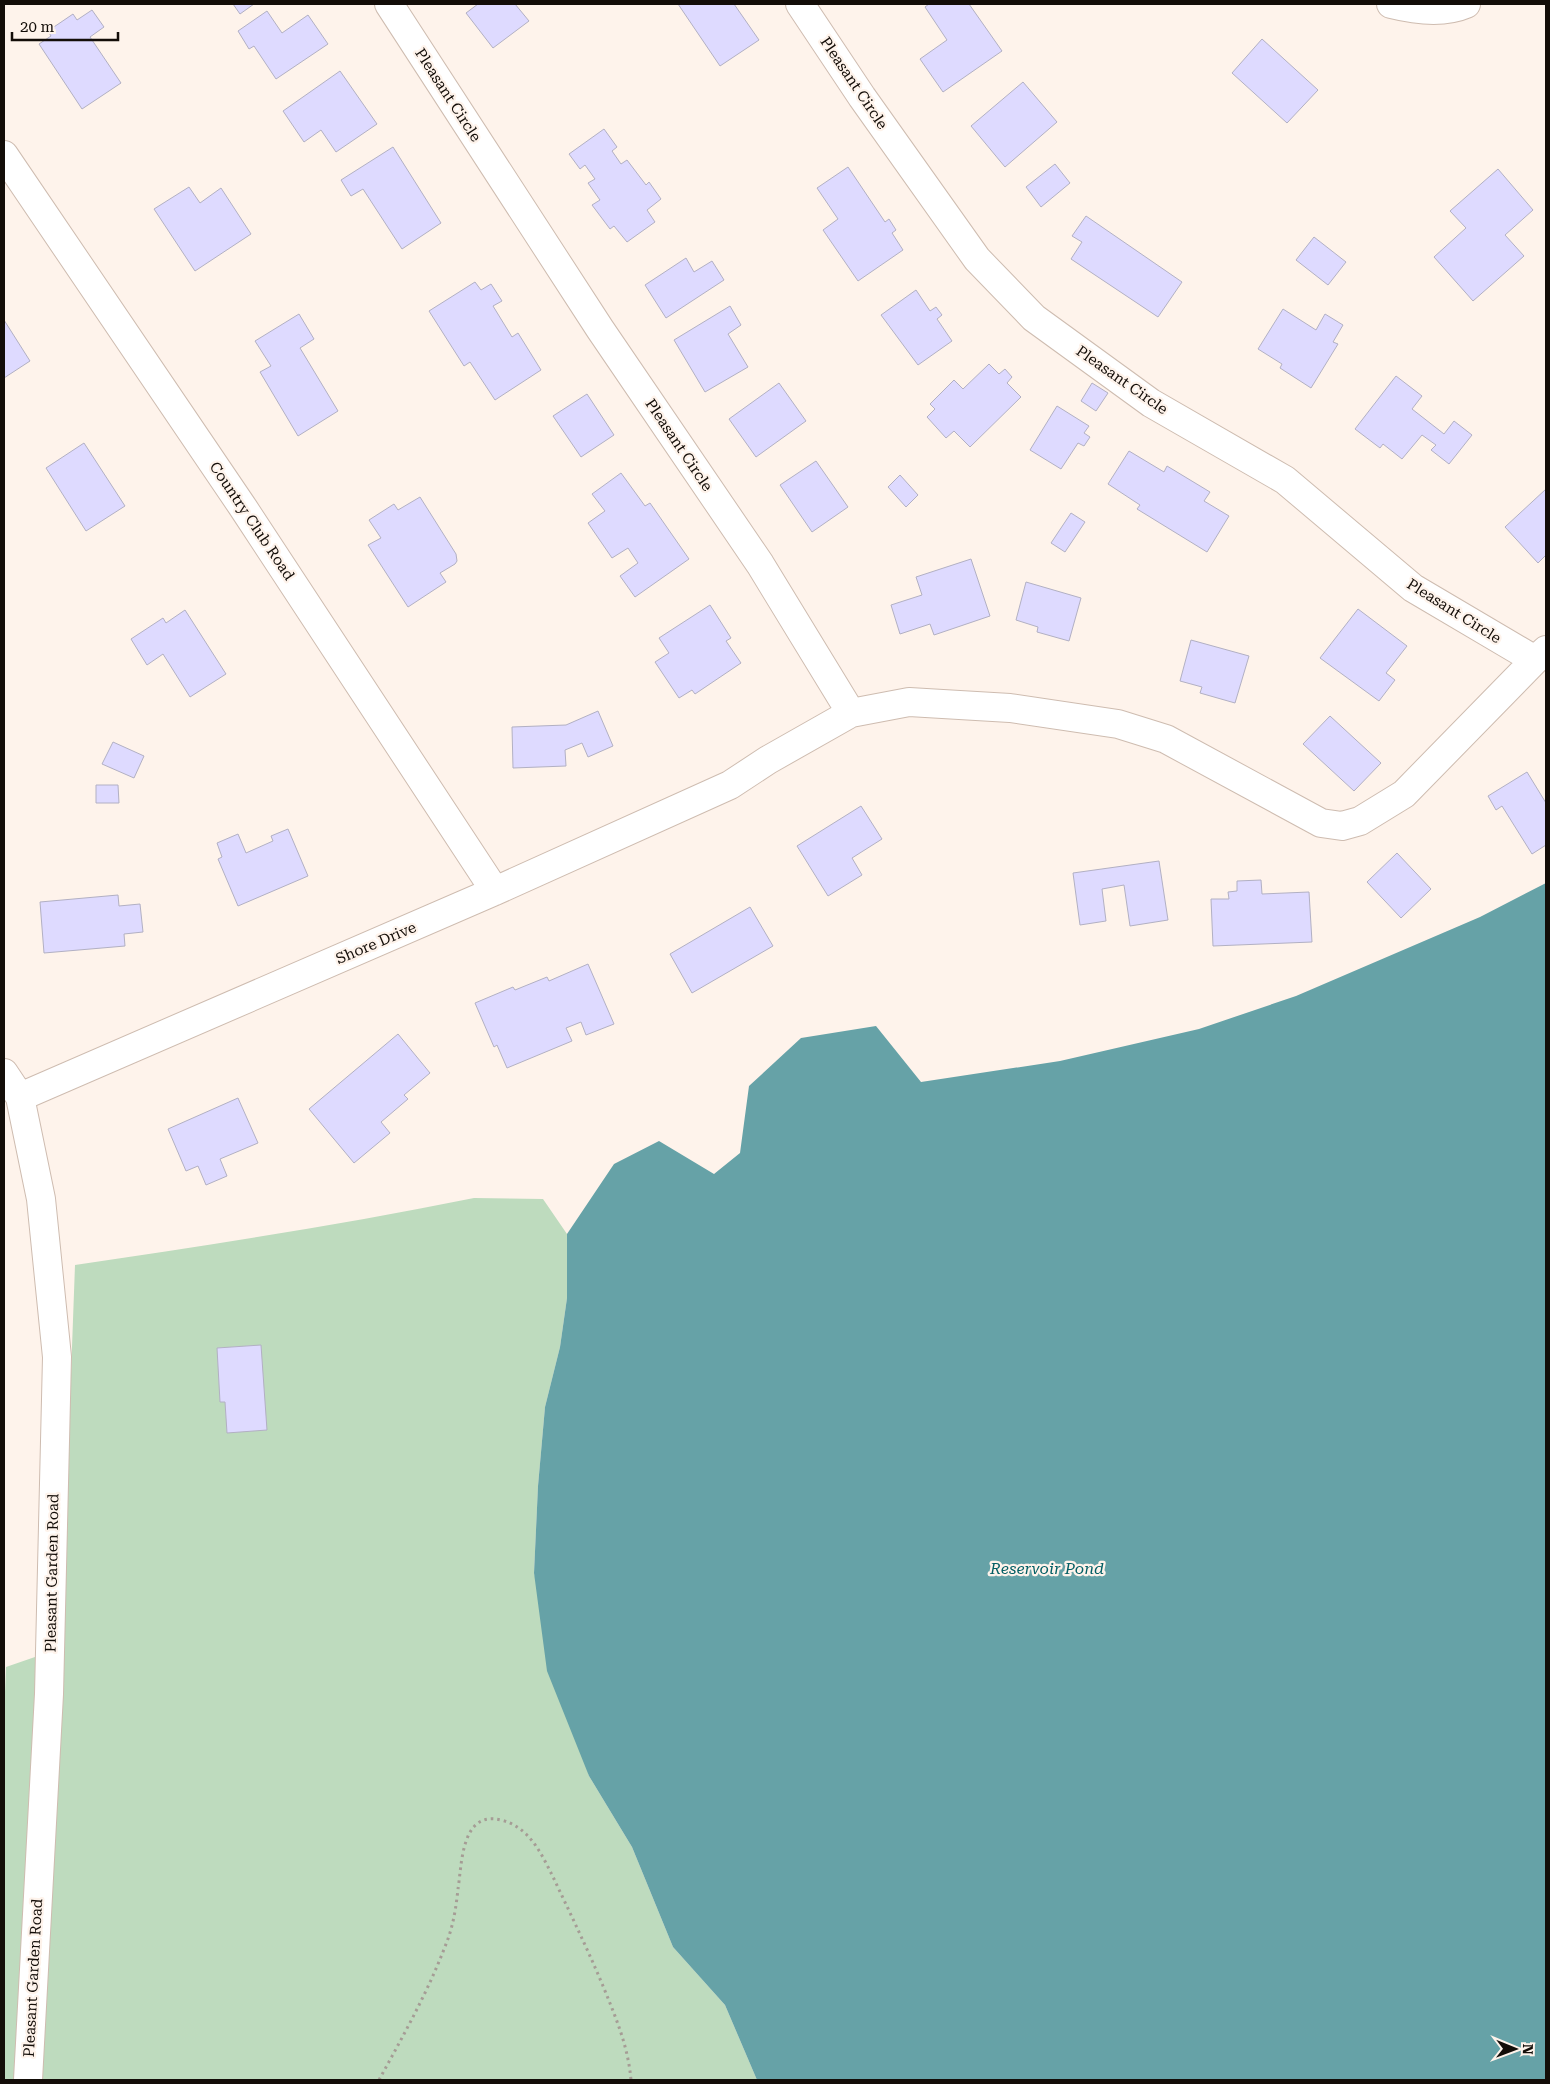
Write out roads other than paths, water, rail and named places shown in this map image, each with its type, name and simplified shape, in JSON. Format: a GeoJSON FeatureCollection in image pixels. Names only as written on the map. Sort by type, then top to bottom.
{"type":"FeatureCollection","features":[{"type":"Feature","properties":{"kind":"street","name":"Pleasant Circle"},"geometry":{"type":"LineString","coordinates":[[389,4],[600,329],[760,564],[851,713]]}},
{"type":"Feature","properties":{"kind":"street","name":"Pleasant Circle"},"geometry":{"type":"LineString","coordinates":[[730,785],[768,760],[851,713],[909,702],[1010,708],[1118,724],[1166,739],[1321,823],[1342,826],[1360,821],[1404,794],[1541,655],[1412,588],[1285,480],[1151,403],[1034,318],[977,259],[862,97],[800,4]]}},
{"type":"Feature","properties":{"kind":"street"},"geometry":{"type":"LineString","coordinates":[[1391,4],[1411,9],[1452,10],[1466,4]]}},
{"type":"Feature","properties":{"kind":"street","name":"Country Club Road"},"geometry":{"type":"LineString","coordinates":[[4,155],[237,497],[494,891]]}},
{"type":"Feature","properties":{"kind":"street","name":"Shore Drive"},"geometry":{"type":"LineString","coordinates":[[20,1098],[494,891],[730,785]]}},
{"type":"Feature","properties":{"kind":"street","name":"Pleasant Garden Road"},"geometry":{"type":"LineString","coordinates":[[4,1073],[20,1098],[41,1200],[56,1357],[49,1694],[28,2080]]}},
{"type":"Feature","properties":{"kind":"water","name":"Reservoir Pond"},"geometry":{"type":"Polygon","coordinates":[[[1546,883],[1546,2080],[757,2080],[725,2005],[673,1947],[632,1847],[589,1776],[547,1671],[534,1573],[538,1486],[545,1407],[560,1347],[567,1298],[567,1234],[614,1164],[659,1141],[714,1174],[740,1153],[749,1086],[801,1038],[876,1026],[921,1082],[1060,1061],[1199,1029],[1296,996],[1480,917],[1546,883]]]}}]}
